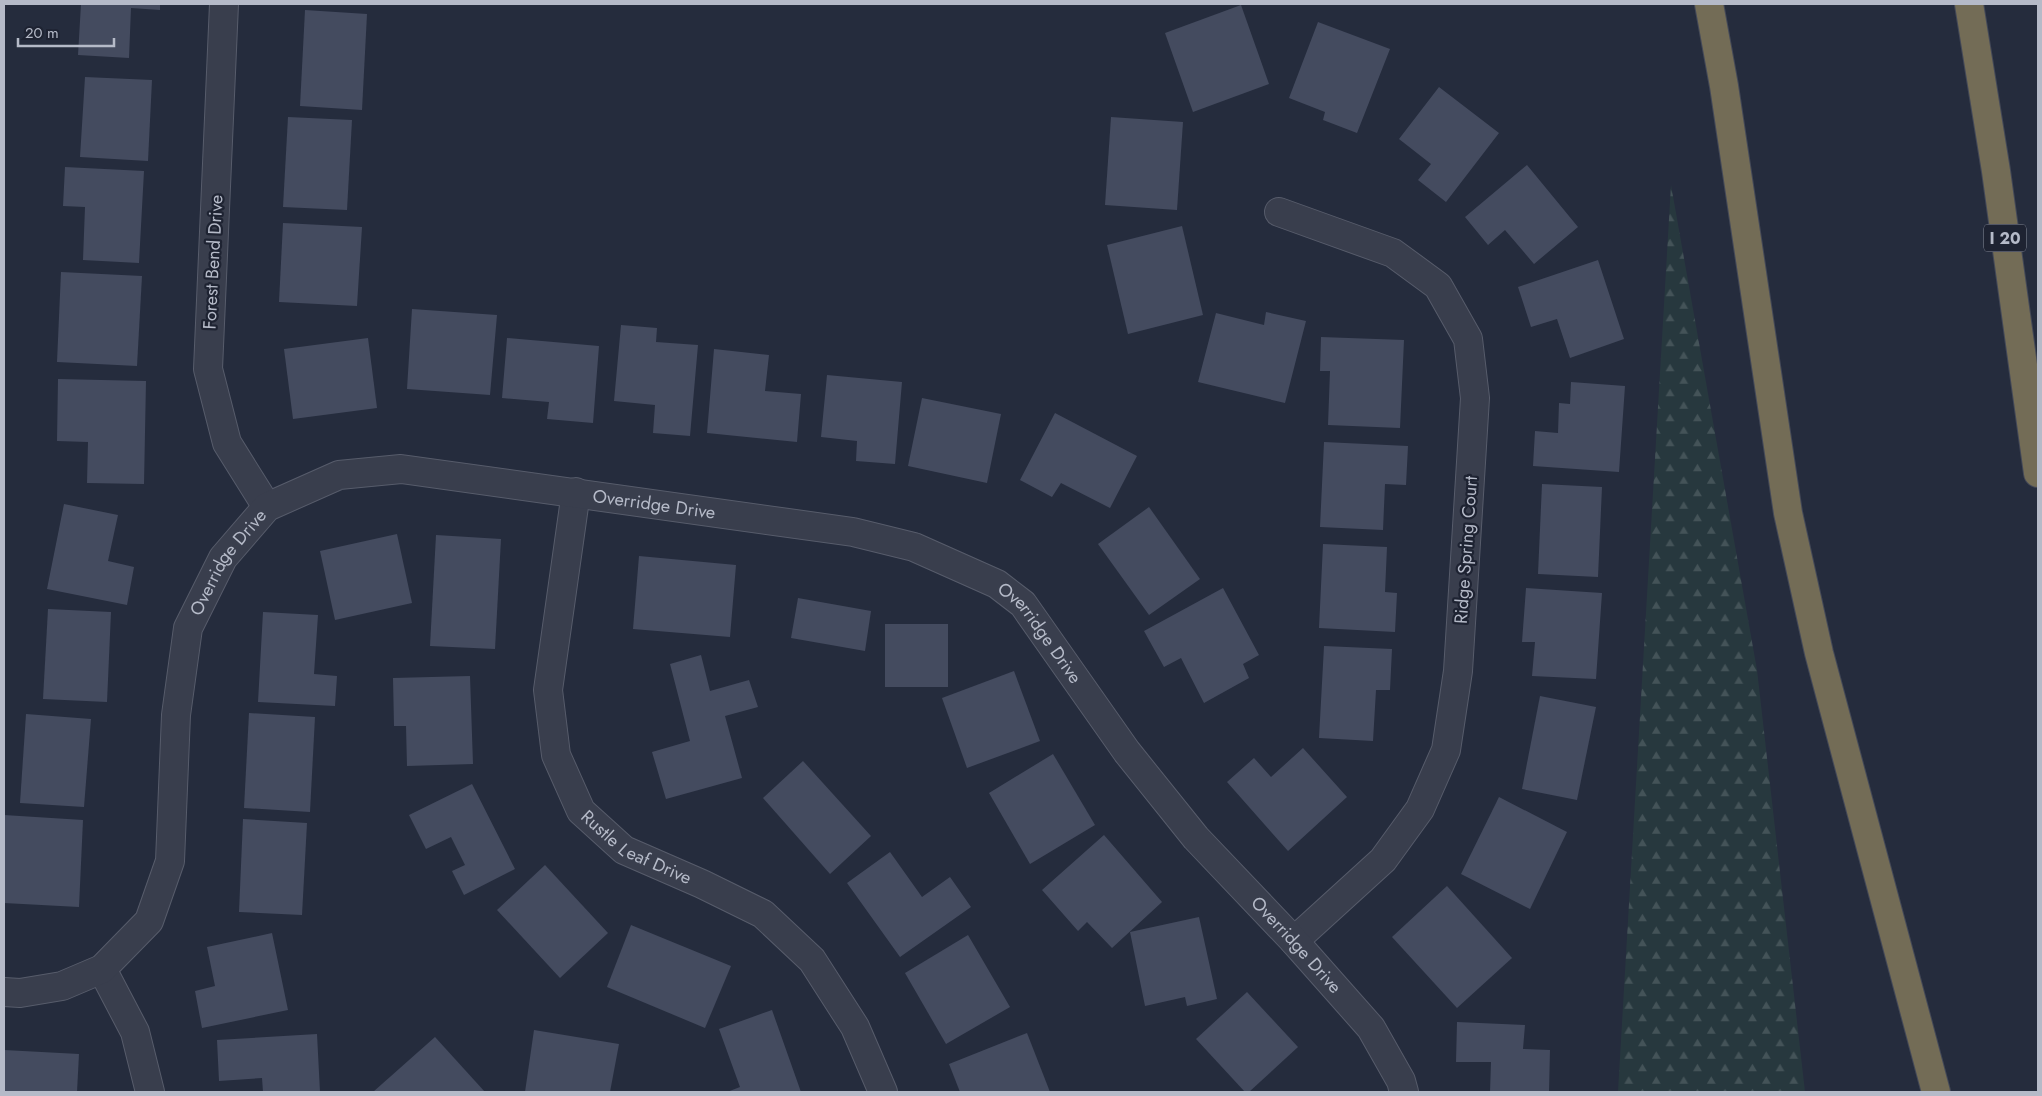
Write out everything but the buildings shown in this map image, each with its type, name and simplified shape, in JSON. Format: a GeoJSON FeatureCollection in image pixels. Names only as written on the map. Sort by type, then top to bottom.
{"type":"FeatureCollection","features":[{"type":"Feature","properties":{"kind":"highway"},"geometry":{"type":"LineString","coordinates":[[1709,4],[1724,86],[1788,513],[1819,653],[1936,1092]]}},
{"type":"Feature","properties":{"kind":"highway","name":"I 20"},"geometry":{"type":"LineString","coordinates":[[1969,4],[1997,181],[2038,473]]}},
{"type":"Feature","properties":{"kind":"street","name":"Forest Bend Drive"},"geometry":{"type":"LineString","coordinates":[[224,4],[208,369],[227,442],[267,507]]}},
{"type":"Feature","properties":{"kind":"street","name":"Ridge Spring Court"},"geometry":{"type":"LineString","coordinates":[[1279,212],[1393,253],[1438,286],[1468,339],[1475,398],[1458,671],[1446,750],[1420,809],[1383,860],[1294,941]]}},
{"type":"Feature","properties":{"kind":"street","name":"Overridge Drive"},"geometry":{"type":"LineString","coordinates":[[4,992],[20,993],[62,986],[102,969],[150,921],[170,861],[176,715],[188,628],[223,558],[267,507],[339,475],[401,468],[853,532],[914,547],[997,584],[1023,604],[1127,752],[1196,838],[1294,941],[1371,1028],[1401,1081],[1404,1092]]}},
{"type":"Feature","properties":{"kind":"street","name":"Rustle Leaf Drive"},"geometry":{"type":"LineString","coordinates":[[576,492],[548,690],[556,755],[581,811],[624,850],[702,884],[763,914],[812,960],[855,1027],[883,1092]]}},
{"type":"Feature","properties":{"kind":"street"},"geometry":{"type":"LineString","coordinates":[[102,969],[135,1032],[150,1092]]}},
{"type":"Feature","properties":{"kind":"green space"},"geometry":{"type":"Polygon","coordinates":[[[1671,185],[1757,670],[1805,1092],[1618,1092],[1671,185]]]}}]}
